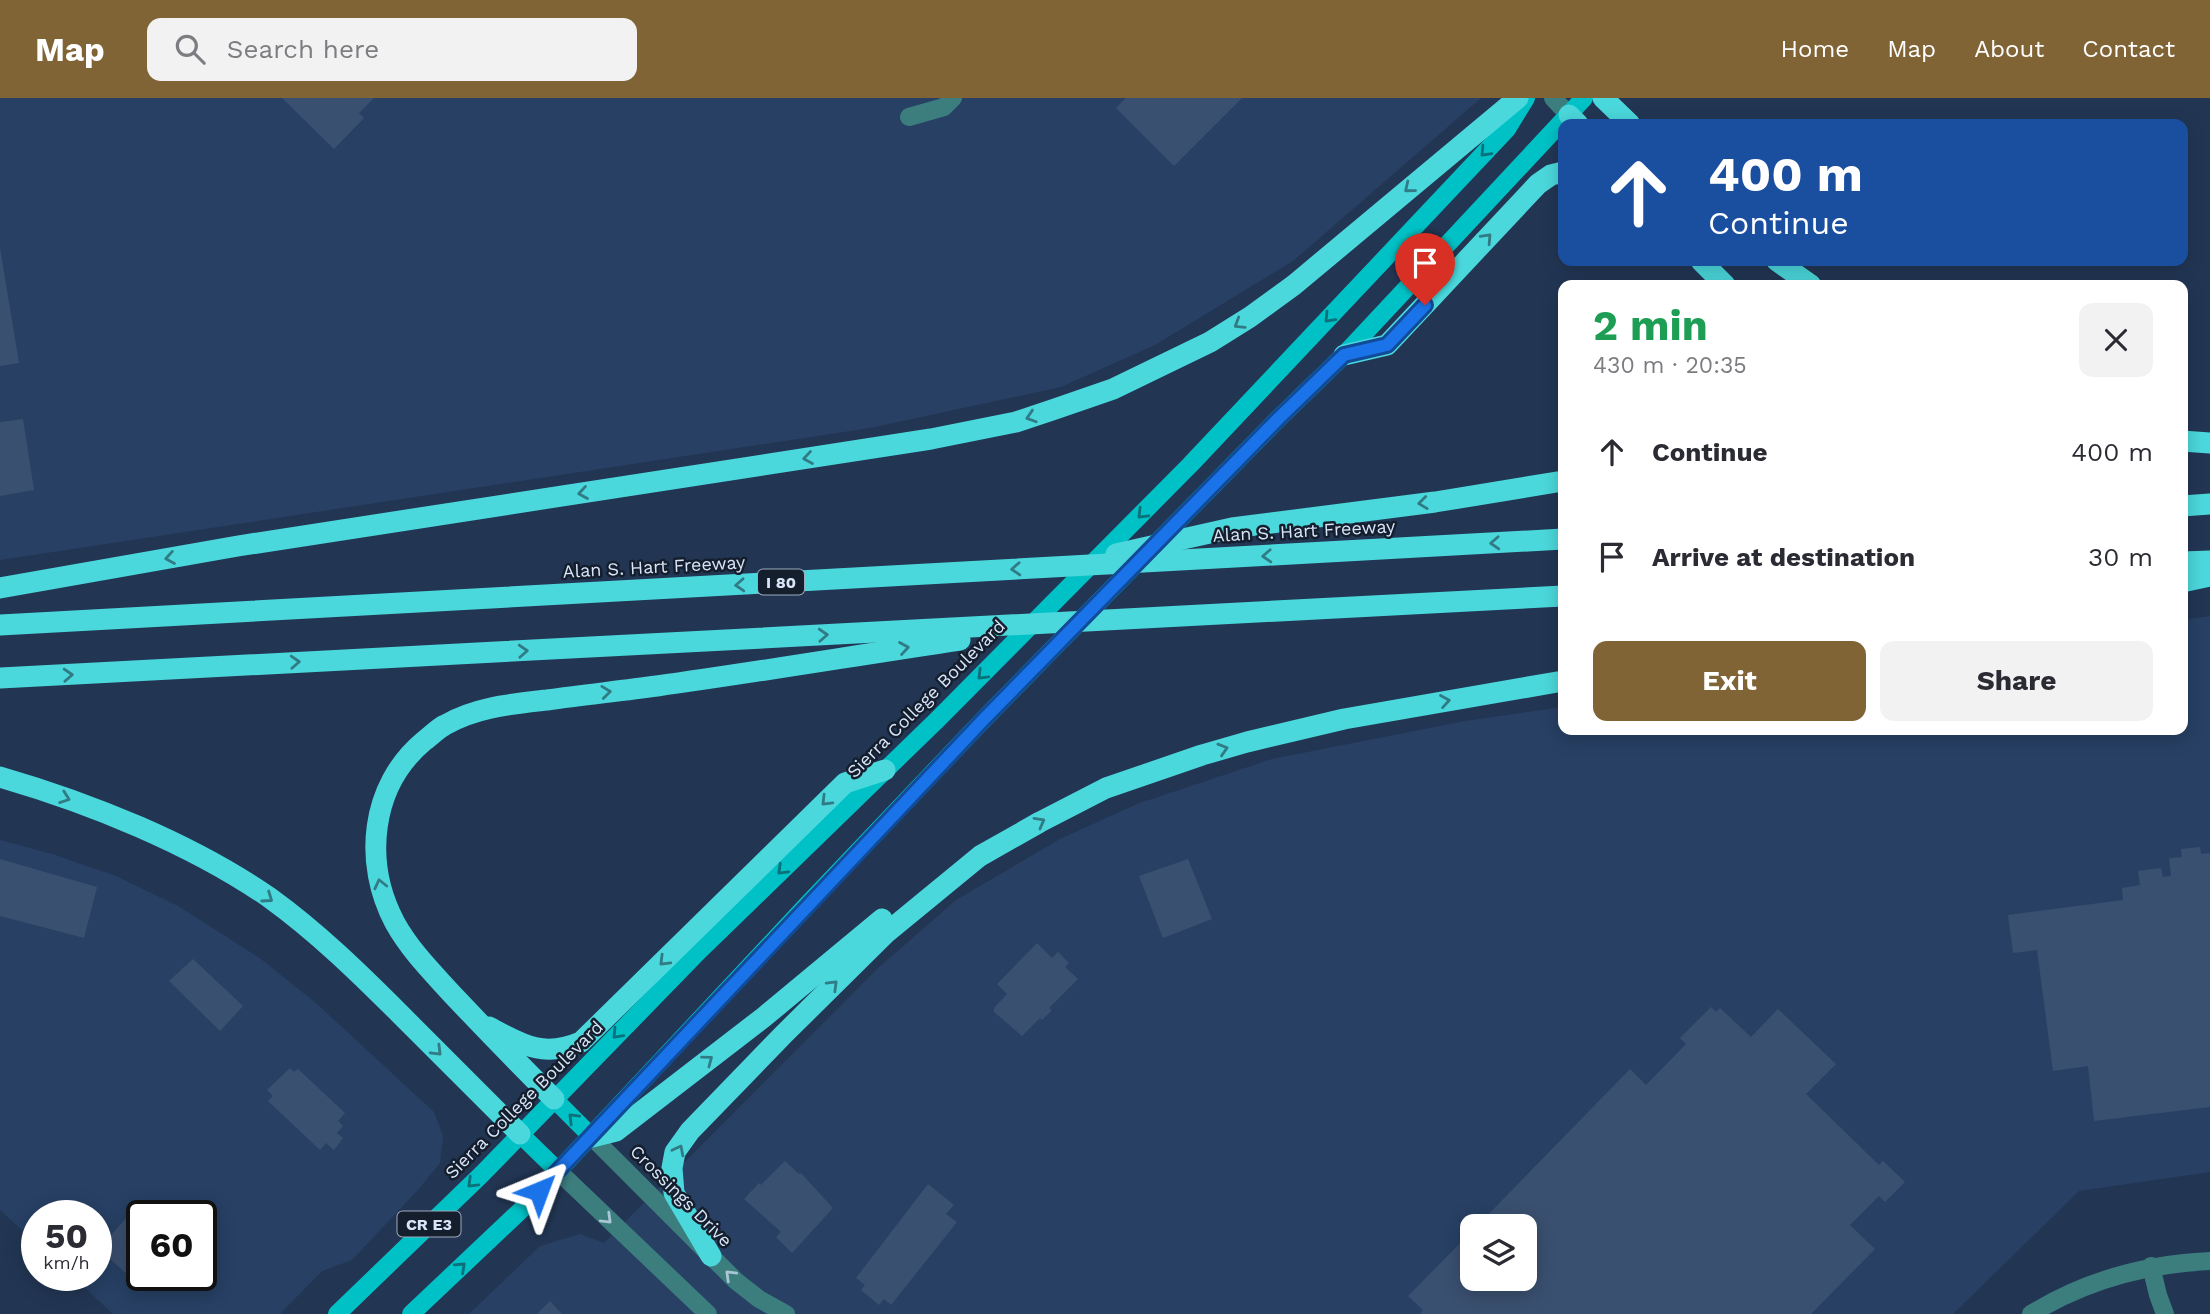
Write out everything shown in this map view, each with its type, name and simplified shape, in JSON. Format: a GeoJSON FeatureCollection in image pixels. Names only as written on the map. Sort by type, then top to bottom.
{"type":"FeatureCollection","features":[{"type":"Feature","properties":{"kind":"highway"},"geometry":{"type":"LineString","coordinates":[[0,589],[238,546],[931,439],[1016,422],[1113,389],[1210,342],[1250,317],[1294,285],[1518,98]]}},
{"type":"Feature","properties":{"kind":"highway"},"geometry":{"type":"LineString","coordinates":[[1603,98],[1625,119]]}},
{"type":"Feature","properties":{"kind":"highway"},"geometry":{"type":"LineString","coordinates":[[1344,355],[1387,345],[1538,184],[1558,173]]}},
{"type":"Feature","properties":{"kind":"highway"},"geometry":{"type":"LineString","coordinates":[[1707,266],[1720,280]]}},
{"type":"Feature","properties":{"kind":"highway"},"geometry":{"type":"LineString","coordinates":[[1784,266],[1804,280]]}},
{"type":"Feature","properties":{"kind":"highway"},"geometry":{"type":"LineString","coordinates":[[2188,441],[2210,443]]}},
{"type":"Feature","properties":{"kind":"highway"},"geometry":{"type":"LineString","coordinates":[[1059,567],[1232,528],[1435,502],[1558,482]]}},
{"type":"Feature","properties":{"kind":"highway"},"geometry":{"type":"LineString","coordinates":[[2188,506],[2210,504]]}},
{"type":"Feature","properties":{"kind":"highway","name":"Alan S. Hart Freeway"},"geometry":{"type":"LineString","coordinates":[[0,625],[1558,539]]}},
{"type":"Feature","properties":{"kind":"highway"},"geometry":{"type":"LineString","coordinates":[[2188,562],[2210,561]]}},
{"type":"Feature","properties":{"kind":"highway"},"geometry":{"type":"LineString","coordinates":[[2188,581],[2210,576]]}},
{"type":"Feature","properties":{"kind":"highway"},"geometry":{"type":"LineString","coordinates":[[0,678],[1558,596]]}},
{"type":"Feature","properties":{"kind":"highway"},"geometry":{"type":"LineString","coordinates":[[554,1099],[475,1019],[409,946],[381,892],[375,859],[376,829],[384,797],[396,771],[417,747],[444,725],[499,706],[657,686],[1079,622]]}},
{"type":"Feature","properties":{"kind":"highway"},"geometry":{"type":"LineString","coordinates":[[711,1255],[674,1193],[672,1168],[675,1152],[690,1131],[885,934],[980,856],[1106,788],[1202,755],[1344,719],[1558,682]]}},
{"type":"Feature","properties":{"kind":"highway"},"geometry":{"type":"LineString","coordinates":[[475,1019],[537,1048],[558,1050],[580,1042],[845,783],[885,770]]}},
{"type":"Feature","properties":{"kind":"highway"},"geometry":{"type":"LineString","coordinates":[[0,777],[80,803],[142,829],[230,874],[269,898],[353,967],[520,1134]]}},
{"type":"Feature","properties":{"kind":"highway"},"geometry":{"type":"LineString","coordinates":[[592,1136],[616,1131],[764,1017],[911,896],[956,864],[980,856]]}},
{"type":"Feature","properties":{"kind":"main road","name":"Sierra College Boulevard"},"geometry":{"type":"LineString","coordinates":[[337,1314],[520,1134],[699,951],[937,720],[1189,465],[1507,129],[1526,98]]}},
{"type":"Feature","properties":{"kind":"main road"},"geometry":{"type":"LineString","coordinates":[[1574,119],[1584,98]]}},
{"type":"Feature","properties":{"kind":"main road"},"geometry":{"type":"LineString","coordinates":[[1344,355],[1558,135]]}},
{"type":"Feature","properties":{"kind":"main road","name":"CR E3"},"geometry":{"type":"LineString","coordinates":[[411,1314],[520,1211],[985,718],[1344,355]]}},
{"type":"Feature","properties":{"kind":"main road","name":"Crossings Drive"},"geometry":{"type":"LineString","coordinates":[[554,1099],[592,1136]]}},
{"type":"Feature","properties":{"kind":"main road"},"geometry":{"type":"LineString","coordinates":[[520,1134],[558,1171]]}},
{"type":"Feature","properties":{"kind":"street"},"geometry":{"type":"LineString","coordinates":[[914,98],[909,117],[944,107],[953,98]]}},
{"type":"Feature","properties":{"kind":"street"},"geometry":{"type":"LineString","coordinates":[[1553,98],[1574,119]]}},
{"type":"Feature","properties":{"kind":"street","name":"Crossings Drive"},"geometry":{"type":"LineString","coordinates":[[592,1136],[752,1293],[786,1314]]}},
{"type":"Feature","properties":{"kind":"street"},"geometry":{"type":"LineString","coordinates":[[558,1171],[708,1314]]}},
{"type":"Feature","properties":{"kind":"street"},"geometry":{"type":"LineString","coordinates":[[2031,1314],[2089,1284],[2151,1266],[2210,1262]]}},
{"type":"Feature","properties":{"kind":"street"},"geometry":{"type":"LineString","coordinates":[[2151,1266],[2165,1314]]}},
{"type":"Feature","properties":{"kind":"shaded area"},"geometry":{"type":"Polygon","coordinates":[[[0,98],[1481,98],[1293,261],[1155,345],[1061,387],[870,428],[0,560],[0,98]]]}},
{"type":"Feature","properties":{"kind":"shaded area"},"geometry":{"type":"Polygon","coordinates":[[[2210,616],[2210,1172],[2079,1191],[1953,1314],[469,1314],[540,1246],[580,1234],[604,1243],[876,970],[956,900],[1060,839],[1137,804],[1272,759],[1465,721],[1558,708],[1558,735],[2188,735],[2188,619],[2210,616]]]}},
{"type":"Feature","properties":{"kind":"shaded area"},"geometry":{"type":"Polygon","coordinates":[[[0,840],[116,876],[178,906],[261,959],[316,1003],[434,1112],[443,1136],[440,1163],[417,1191],[352,1260],[322,1271],[280,1314],[113,1314],[88,1291],[112,1291],[112,1200],[21,1200],[21,1229],[0,1210],[0,840]]]}},
{"type":"Feature","properties":{"kind":"building"},"geometry":{"type":"Polygon","coordinates":[[[282,98],[374,98],[359,113],[364,118],[334,149],[282,98]]]}},
{"type":"Feature","properties":{"kind":"building"},"geometry":{"type":"Polygon","coordinates":[[[1126,98],[1242,98],[1174,166],[1116,108],[1126,98]]]}},
{"type":"Feature","properties":{"kind":"building"},"geometry":{"type":"Polygon","coordinates":[[[0,248],[19,363],[0,366],[0,248]]]}},
{"type":"Feature","properties":{"kind":"building"},"geometry":{"type":"Polygon","coordinates":[[[23,419],[34,490],[0,496],[0,422],[23,419]]]}},
{"type":"Feature","properties":{"kind":"building"},"geometry":{"type":"Polygon","coordinates":[[[2200,847],[2201,854],[2210,853],[2210,1107],[2094,1121],[2088,1066],[2053,1071],[2037,950],[2013,953],[2008,915],[2123,900],[2122,888],[2140,885],[2138,871],[2161,868],[2163,877],[2171,876],[2169,858],[2182,857],[2181,849],[2200,847]]]}},
{"type":"Feature","properties":{"kind":"building"},"geometry":{"type":"Polygon","coordinates":[[[0,859],[97,887],[84,938],[0,916],[0,859]]]}},
{"type":"Feature","properties":{"kind":"building"},"geometry":{"type":"Polygon","coordinates":[[[1188,859],[1212,919],[1163,938],[1139,876],[1188,859]]]}},
{"type":"Feature","properties":{"kind":"building"},"geometry":{"type":"Polygon","coordinates":[[[1037,943],[1052,958],[1058,952],[1069,963],[1065,967],[1078,979],[1049,1008],[1052,1010],[1022,1036],[994,1012],[994,1008],[1007,994],[997,984],[1037,943]]]}},
{"type":"Feature","properties":{"kind":"building"},"geometry":{"type":"Polygon","coordinates":[[[193,959],[243,1006],[220,1031],[169,981],[193,959]]]}},
{"type":"Feature","properties":{"kind":"building"},"geometry":{"type":"Polygon","coordinates":[[[1711,1007],[1716,1012],[1720,1008],[1751,1037],[1778,1009],[1836,1064],[1806,1094],[1879,1165],[1883,1161],[1905,1182],[1885,1202],[1879,1196],[1850,1225],[1875,1249],[1811,1314],[1420,1314],[1423,1310],[1408,1296],[1460,1243],[1460,1291],[1537,1291],[1537,1214],[1489,1214],[1630,1069],[1646,1085],[1686,1044],[1680,1038],[1711,1007]]]}},
{"type":"Feature","properties":{"kind":"building"},"geometry":{"type":"Polygon","coordinates":[[[290,1068],[294,1072],[298,1069],[345,1113],[338,1121],[343,1126],[337,1133],[343,1138],[334,1150],[326,1143],[320,1150],[268,1101],[273,1096],[267,1090],[290,1068]]]}},
{"type":"Feature","properties":{"kind":"building"},"geometry":{"type":"Polygon","coordinates":[[[785,1161],[801,1173],[833,1208],[792,1253],[776,1237],[781,1232],[744,1199],[785,1161]]]}},
{"type":"Feature","properties":{"kind":"building"},"geometry":{"type":"Polygon","coordinates":[[[928,1184],[954,1205],[946,1214],[957,1222],[891,1305],[884,1299],[879,1305],[861,1290],[865,1285],[856,1278],[928,1184]]]}},
{"type":"Feature","properties":{"kind":"building"},"geometry":{"type":"Polygon","coordinates":[[[126,1218],[126,1273],[112,1261],[112,1234],[126,1218]]]}},
{"type":"Feature","properties":{"kind":"building"},"geometry":{"type":"Polygon","coordinates":[[[550,1301],[562,1314],[537,1314],[550,1301]]]}},
{"type":"Feature","properties":{"kind":"route"},"geometry":{"type":"LineString","coordinates":[[539,1191],[985,718],[1279,418],[1344,355],[1387,345],[1425,305]]}}]}
